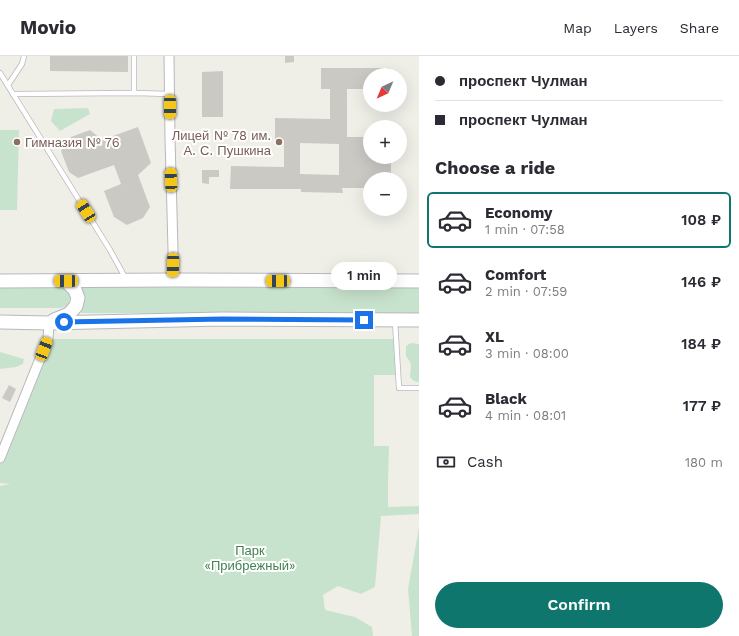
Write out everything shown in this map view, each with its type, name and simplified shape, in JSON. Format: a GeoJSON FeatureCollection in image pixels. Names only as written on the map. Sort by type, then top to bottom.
{"type":"FeatureCollection","features":[{"type":"Feature","properties":{"kind":"main road"},"geometry":{"type":"LineString","coordinates":[[0,281],[173,280],[419,282]]}},
{"type":"Feature","properties":{"kind":"main road"},"geometry":{"type":"LineString","coordinates":[[49,323],[69,314],[76,306],[78,298],[75,290],[66,281]]}},
{"type":"Feature","properties":{"kind":"main road"},"geometry":{"type":"LineString","coordinates":[[0,322],[49,323],[223,319],[419,320]]}},
{"type":"Feature","properties":{"kind":"street"},"geometry":{"type":"LineString","coordinates":[[169,56],[173,280]]}},
{"type":"Feature","properties":{"kind":"street"},"geometry":{"type":"LineString","coordinates":[[0,458],[48,339],[49,323]]}},
{"type":"Feature","properties":{"kind":"lane"},"geometry":{"type":"LineString","coordinates":[[8,85],[22,64],[24,56]]}},
{"type":"Feature","properties":{"kind":"lane"},"geometry":{"type":"LineString","coordinates":[[134,56],[134,93]]}},
{"type":"Feature","properties":{"kind":"lane"},"geometry":{"type":"LineString","coordinates":[[0,73],[127,280]]}},
{"type":"Feature","properties":{"kind":"lane"},"geometry":{"type":"LineString","coordinates":[[13,94],[170,94]]}},
{"type":"Feature","properties":{"kind":"lane"},"geometry":{"type":"LineString","coordinates":[[395,320],[399,388],[419,388]]}},
{"type":"Feature","properties":{"kind":"green space"},"geometry":{"type":"Polygon","coordinates":[[[88,108],[90,114],[60,131],[51,121],[54,109],[88,108]]]}},
{"type":"Feature","properties":{"kind":"green space"},"geometry":{"type":"Polygon","coordinates":[[[0,130],[19,130],[17,210],[0,210],[0,130]]]}},
{"type":"Feature","properties":{"kind":"green space"},"geometry":{"type":"Polygon","coordinates":[[[0,286],[57,286],[69,292],[70,300],[67,305],[62,308],[0,308],[0,286]]]}},
{"type":"Feature","properties":{"kind":"green space"},"geometry":{"type":"Polygon","coordinates":[[[81,287],[419,288],[419,314],[81,313],[84,300],[81,287]]]}},
{"type":"Feature","properties":{"kind":"green space","name":"Парк «Прибрежный»"},"geometry":{"type":"Polygon","coordinates":[[[48,339],[396,339],[398,375],[374,375],[374,446],[389,446],[388,507],[419,506],[419,514],[381,516],[375,587],[361,594],[338,586],[323,595],[325,610],[355,617],[372,627],[373,636],[0,636],[0,486],[10,484],[0,483],[0,458],[48,339]]]}},
{"type":"Feature","properties":{"kind":"green space"},"geometry":{"type":"Polygon","coordinates":[[[411,343],[419,344],[419,382],[414,381],[410,377],[411,364],[406,356],[406,346],[411,343]]]}},
{"type":"Feature","properties":{"kind":"green space"},"geometry":{"type":"Polygon","coordinates":[[[0,352],[24,359],[23,364],[16,367],[0,369],[0,352]]]}},
{"type":"Feature","properties":{"kind":"green space"},"geometry":{"type":"Polygon","coordinates":[[[419,527],[419,636],[412,636],[408,589],[419,527]]]}},
{"type":"Feature","properties":{"kind":"building"},"geometry":{"type":"Polygon","coordinates":[[[50,56],[128,56],[128,72],[50,71],[50,56]]]}},
{"type":"Feature","properties":{"kind":"building"},"geometry":{"type":"Polygon","coordinates":[[[285,56],[294,56],[294,62],[285,63],[285,56]]]}},
{"type":"Feature","properties":{"kind":"building"},"geometry":{"type":"Polygon","coordinates":[[[321,68],[363,68],[363,89],[347,89],[347,137],[363,137],[363,164],[391,164],[391,172],[363,172],[363,188],[342,188],[343,193],[301,192],[301,189],[230,189],[231,166],[284,167],[284,140],[275,139],[275,118],[330,119],[330,89],[321,89],[321,68]],[[300,143],[300,174],[339,175],[339,144],[300,143]]]}},
{"type":"Feature","properties":{"kind":"building"},"geometry":{"type":"Polygon","coordinates":[[[223,71],[223,117],[202,117],[202,72],[223,71]]]}},
{"type":"Feature","properties":{"kind":"building"},"geometry":{"type":"Polygon","coordinates":[[[138,127],[151,163],[138,175],[150,207],[143,218],[127,225],[114,217],[104,191],[121,184],[114,165],[78,178],[69,172],[61,151],[71,137],[90,130],[102,140],[138,127]]]}},
{"type":"Feature","properties":{"kind":"building"},"geometry":{"type":"Polygon","coordinates":[[[202,170],[219,170],[219,177],[209,177],[209,184],[202,183],[202,170]]]}},
{"type":"Feature","properties":{"kind":"building"},"geometry":{"type":"Polygon","coordinates":[[[9,385],[16,389],[10,402],[2,398],[9,385]]]}},
{"type":"Feature","properties":{"kind":"place","name":"Гимназия № 76"},"geometry":{"type":"Point","coordinates":[17,142]}},
{"type":"Feature","properties":{"kind":"place","name":"Лицей № 78 им. А. С. Пушкина"},"geometry":{"type":"Point","coordinates":[279,142]}},
{"type":"Feature","properties":{"kind":"route"},"geometry":{"type":"LineString","coordinates":[[64,322],[223,319],[364,320]]}}]}
